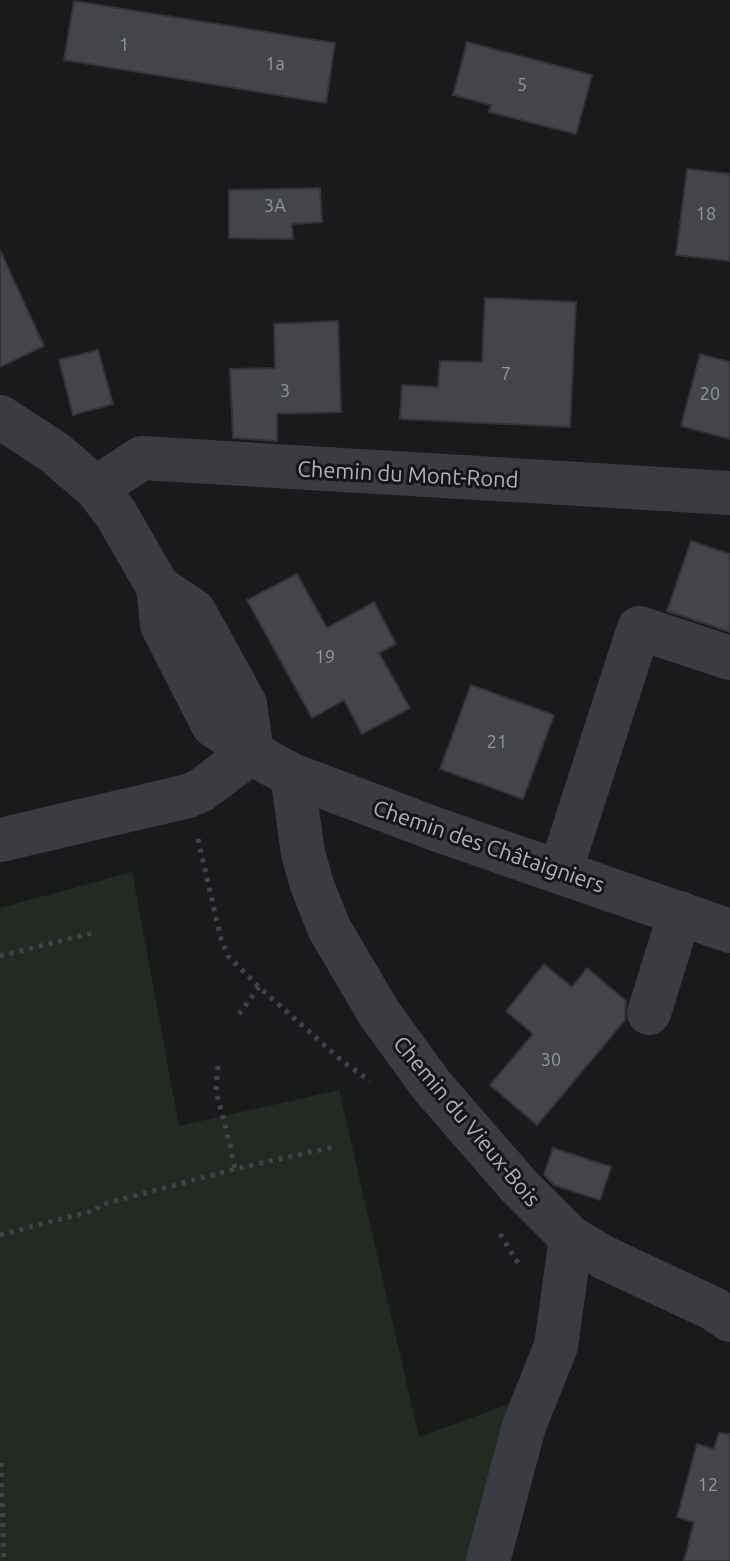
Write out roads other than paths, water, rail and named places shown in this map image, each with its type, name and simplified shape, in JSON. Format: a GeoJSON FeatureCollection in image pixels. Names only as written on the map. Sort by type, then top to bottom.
{"type":"FeatureCollection","features":[{"type":"Feature","properties":{"kind":"street"},"geometry":{"type":"LineString","coordinates":[[0,840],[188,796],[200,791],[252,752],[245,704],[194,611],[158,587],[116,514],[96,488],[54,452],[3,431]]}},
{"type":"Feature","properties":{"kind":"street","name":"Chemin du Mont-Rond"},"geometry":{"type":"LineString","coordinates":[[96,488],[142,458],[730,493]]}},
{"type":"Feature","properties":{"kind":"street"},"geometry":{"type":"LineString","coordinates":[[560,872],[639,628],[730,658]]}},
{"type":"Feature","properties":{"kind":"street","name":"Chemin des Châtaigniers"},"geometry":{"type":"LineString","coordinates":[[252,752],[292,775],[438,830],[730,931]]}},
{"type":"Feature","properties":{"kind":"street","name":"Chemin du Vieux-Bois"},"geometry":{"type":"LineString","coordinates":[[292,775],[303,853],[329,928],[399,1043],[432,1086],[519,1186],[571,1238],[603,1257],[714,1309],[730,1320]]}},
{"type":"Feature","properties":{"kind":"street"},"geometry":{"type":"LineString","coordinates":[[649,1013],[680,913]]}},
{"type":"Feature","properties":{"kind":"street"},"geometry":{"type":"LineString","coordinates":[[488,1561],[524,1426],[556,1346],[571,1238]]}}]}
